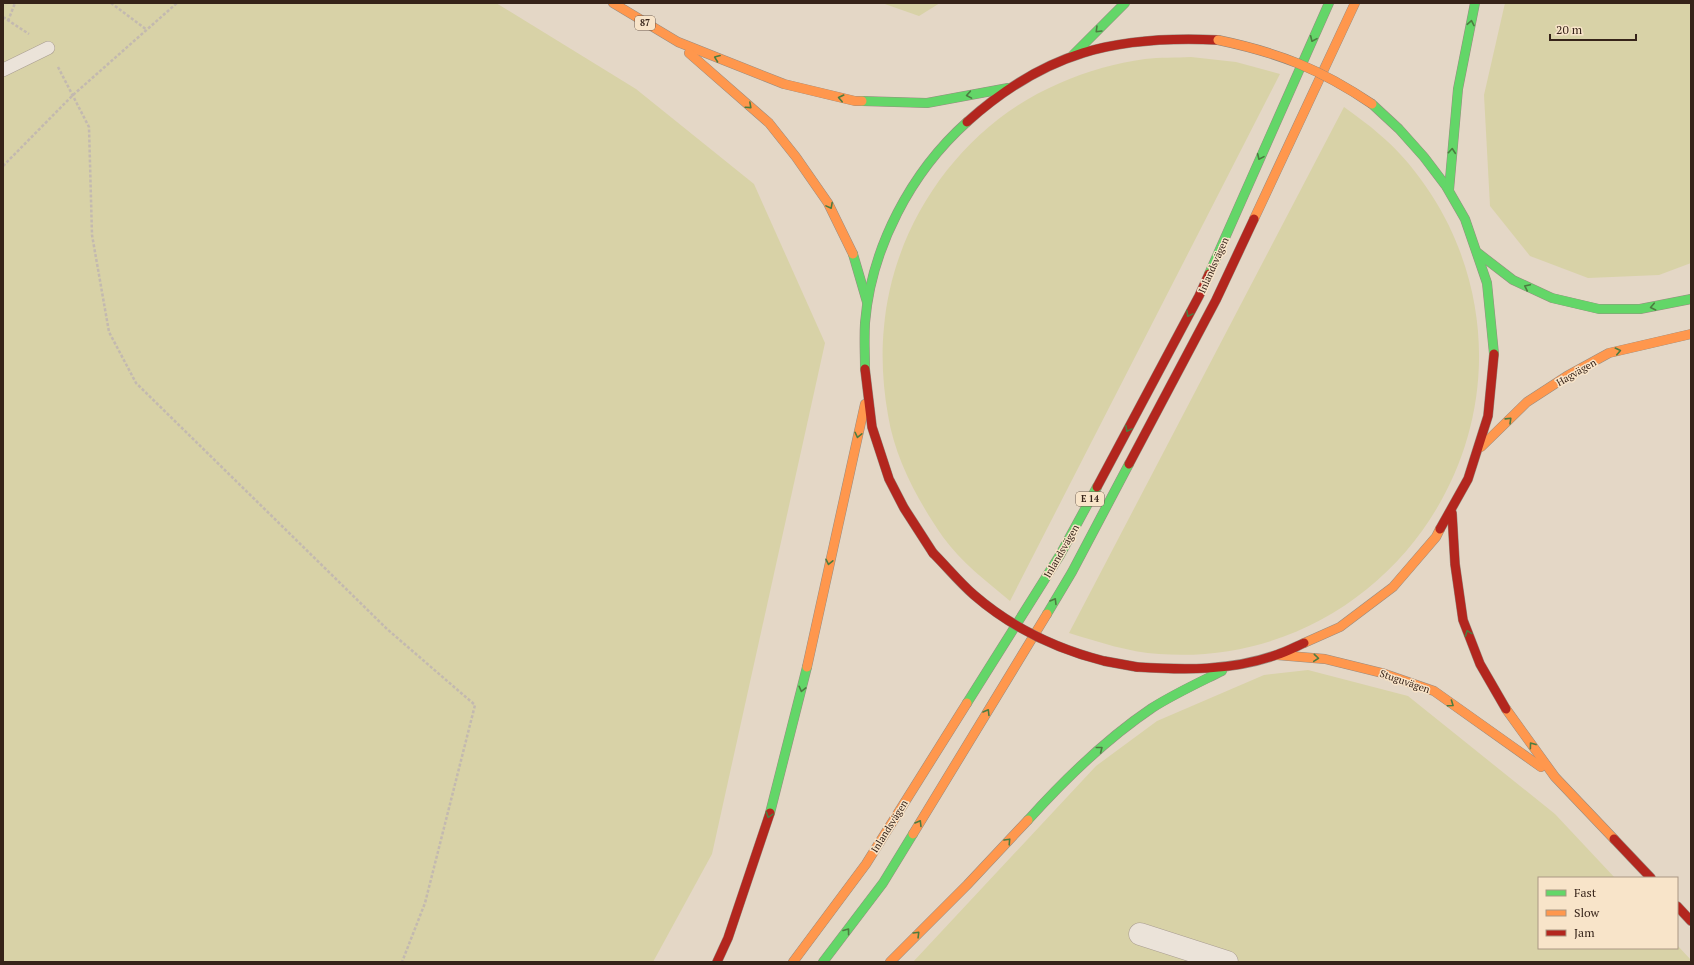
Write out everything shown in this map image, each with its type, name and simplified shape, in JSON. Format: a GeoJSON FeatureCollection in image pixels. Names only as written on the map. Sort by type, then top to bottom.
{"type":"FeatureCollection","features":[{"type":"Feature","properties":{"kind":"main road","name":"87"},"geometry":{"type":"LineString","coordinates":[[613,3],[678,42]]}},
{"type":"Feature","properties":{"kind":"main road"},"geometry":{"type":"LineString","coordinates":[[1072,56],[1125,3]]}},
{"type":"Feature","properties":{"kind":"main road","name":"Inlandsvägen"},"geometry":{"type":"LineString","coordinates":[[793,962],[866,864],[1060,555],[1199,296],[1329,3]]}},
{"type":"Feature","properties":{"kind":"main road","name":"Inlandsvägen"},"geometry":{"type":"LineString","coordinates":[[823,962],[883,883],[1072,572],[1216,300],[1355,3]]}},
{"type":"Feature","properties":{"kind":"main road"},"geometry":{"type":"LineString","coordinates":[[1449,190],[1458,89],[1475,3]]}},
{"type":"Feature","properties":{"kind":"main road"},"geometry":{"type":"LineString","coordinates":[[1181,38],[1218,40],[1251,46],[1314,68],[1344,84],[1372,104],[1401,129],[1427,158],[1449,190],[1465,220],[1478,253],[1488,291],[1494,330],[1494,362],[1490,409],[1481,447],[1468,481],[1452,513],[1431,545],[1406,574],[1378,600],[1347,622],[1313,640],[1277,654],[1232,666],[1184,670],[1137,667],[1098,659],[1060,647],[1024,629],[991,608],[960,582],[933,553],[909,518],[889,480],[875,439],[866,397],[863,350],[867,302],[877,259],[893,218],[915,180],[947,140],[973,114],[1008,88],[1039,70],[1072,56],[1108,46],[1144,40],[1181,38]]}},
{"type":"Feature","properties":{"kind":"main road"},"geometry":{"type":"LineString","coordinates":[[678,42],[784,84],[855,101],[927,103],[1008,88]]}},
{"type":"Feature","properties":{"kind":"main road"},"geometry":{"type":"LineString","coordinates":[[678,42],[769,123],[796,157],[828,203],[852,251],[867,302]]}},
{"type":"Feature","properties":{"kind":"main road"},"geometry":{"type":"LineString","coordinates":[[1478,253],[1513,280],[1552,298],[1599,309],[1640,309],[1691,298]]}},
{"type":"Feature","properties":{"kind":"main road","name":"Hagvägen"},"geometry":{"type":"LineString","coordinates":[[1481,447],[1528,402],[1567,376],[1610,353],[1691,334]]}},
{"type":"Feature","properties":{"kind":"main road"},"geometry":{"type":"LineString","coordinates":[[717,962],[728,938],[772,808],[809,661],[866,397]]}},
{"type":"Feature","properties":{"kind":"main road","name":"Stuguvägen"},"geometry":{"type":"LineString","coordinates":[[1452,513],[1455,564],[1463,620],[1480,664],[1506,708],[1555,777],[1650,877]]}},
{"type":"Feature","properties":{"kind":"main road","name":"Stuguvägen"},"geometry":{"type":"LineString","coordinates":[[1277,654],[1325,659],[1382,673],[1434,692],[1555,777]]}},
{"type":"Feature","properties":{"kind":"main road"},"geometry":{"type":"LineString","coordinates":[[890,962],[967,885],[1033,814],[1093,754],[1151,709],[1176,694],[1232,666]]}},
{"type":"Feature","properties":{"kind":"main road"},"geometry":{"type":"LineString","coordinates":[[1678,907],[1691,921]]}},
{"type":"Feature","properties":{"kind":"street"},"geometry":{"type":"LineString","coordinates":[[1140,934],[1227,962]]}},
{"type":"Feature","properties":{"kind":"lane"},"geometry":{"type":"LineString","coordinates":[[3,70],[48,48]]}},
{"type":"Feature","properties":{"kind":"path"},"geometry":{"type":"LineString","coordinates":[[8,20],[15,3]]}},
{"type":"Feature","properties":{"kind":"path"},"geometry":{"type":"LineString","coordinates":[[111,3],[147,30]]}},
{"type":"Feature","properties":{"kind":"path"},"geometry":{"type":"LineString","coordinates":[[3,166],[72,94],[177,3]]}},
{"type":"Feature","properties":{"kind":"path"},"geometry":{"type":"LineString","coordinates":[[3,17],[48,48],[89,127],[92,235],[109,332],[136,383],[387,629],[475,706],[425,903],[402,962]]}},
{"type":"Feature","properties":{"kind":"shaded area"},"geometry":{"type":"Polygon","coordinates":[[[3,3],[496,3],[636,89],[754,184],[825,343],[712,854],[653,962],[3,962],[3,3]]]}},
{"type":"Feature","properties":{"kind":"shaded area"},"geometry":{"type":"Polygon","coordinates":[[[882,3],[940,3],[919,16],[882,3]]]}},
{"type":"Feature","properties":{"kind":"shaded area"},"geometry":{"type":"Polygon","coordinates":[[[1505,3],[1691,3],[1691,263],[1659,275],[1588,278],[1530,256],[1490,206],[1484,95],[1505,3]]]}},
{"type":"Feature","properties":{"kind":"shaded area"},"geometry":{"type":"Polygon","coordinates":[[[1191,57],[1236,62],[1280,74],[1010,601],[966,563],[943,537],[916,494],[896,448],[886,404],[883,349],[884,327],[890,288],[902,250],[918,214],[939,181],[964,151],[993,124],[1025,101],[1060,83],[1102,68],[1145,59],[1191,57]]]}},
{"type":"Feature","properties":{"kind":"shaded area"},"geometry":{"type":"Polygon","coordinates":[[[1344,107],[1371,127],[1392,145],[1404,158],[1436,202],[1453,233],[1459,249],[1477,325],[1476,400],[1456,471],[1420,534],[1370,586],[1309,626],[1238,650],[1159,654],[1125,649],[1069,633],[1344,107]]]}},
{"type":"Feature","properties":{"kind":"shaded area"},"geometry":{"type":"Polygon","coordinates":[[[1308,670],[1408,696],[1555,814],[1614,877],[1538,877],[1538,949],[1678,949],[1678,946],[1691,960],[1691,962],[913,962],[1096,766],[1157,721],[1264,675],[1308,670]]]}},
{"type":"Feature","properties":{"kind":"traffic: fast"},"geometry":{"type":"LineString","coordinates":[[1073,55],[1125,3]]}},
{"type":"Feature","properties":{"kind":"traffic: fast"},"geometry":{"type":"LineString","coordinates":[[1209,274],[1329,3]]}},
{"type":"Feature","properties":{"kind":"traffic: fast"},"geometry":{"type":"LineString","coordinates":[[1449,190],[1458,89],[1475,3]]}},
{"type":"Feature","properties":{"kind":"traffic: fast"},"geometry":{"type":"LineString","coordinates":[[862,101],[927,103],[1008,88]]}},
{"type":"Feature","properties":{"kind":"traffic: fast"},"geometry":{"type":"LineString","coordinates":[[1372,104],[1399,129],[1424,157],[1446,186],[1465,219],[1487,283],[1494,354]]}},
{"type":"Feature","properties":{"kind":"traffic: fast"},"geometry":{"type":"LineString","coordinates":[[865,369],[865,323],[869,295],[885,240],[897,213],[928,164],[967,122]]}},
{"type":"Feature","properties":{"kind":"traffic: fast"},"geometry":{"type":"LineString","coordinates":[[1478,253],[1513,280],[1552,298],[1599,309],[1640,309],[1691,299]]}},
{"type":"Feature","properties":{"kind":"traffic: fast"},"geometry":{"type":"LineString","coordinates":[[853,254],[867,302]]}},
{"type":"Feature","properties":{"kind":"traffic: fast"},"geometry":{"type":"LineString","coordinates":[[1047,614],[1072,572],[1129,464]]}},
{"type":"Feature","properties":{"kind":"traffic: fast"},"geometry":{"type":"LineString","coordinates":[[967,703],[1060,555],[1097,487]]}},
{"type":"Feature","properties":{"kind":"traffic: fast"},"geometry":{"type":"LineString","coordinates":[[770,813],[807,667]]}},
{"type":"Feature","properties":{"kind":"traffic: fast"},"geometry":{"type":"LineString","coordinates":[[1028,820],[1087,760],[1118,733],[1152,708],[1222,671]]}},
{"type":"Feature","properties":{"kind":"traffic: fast"},"geometry":{"type":"LineString","coordinates":[[823,962],[883,883],[913,834]]}},
{"type":"Feature","properties":{"kind":"traffic: slow"},"geometry":{"type":"LineString","coordinates":[[613,3],[678,42],[784,84],[855,101],[862,101]]}},
{"type":"Feature","properties":{"kind":"traffic: slow"},"geometry":{"type":"LineString","coordinates":[[1254,219],[1355,3]]}},
{"type":"Feature","properties":{"kind":"traffic: slow"},"geometry":{"type":"LineString","coordinates":[[1218,40],[1261,51],[1299,64],[1335,81],[1372,104]]}},
{"type":"Feature","properties":{"kind":"traffic: slow"},"geometry":{"type":"LineString","coordinates":[[689,53],[769,123],[796,157],[828,203],[853,254]]}},
{"type":"Feature","properties":{"kind":"traffic: slow"},"geometry":{"type":"LineString","coordinates":[[1481,447],[1527,402],[1567,376],[1609,353],[1691,334]]}},
{"type":"Feature","properties":{"kind":"traffic: slow"},"geometry":{"type":"LineString","coordinates":[[807,667],[865,404]]}},
{"type":"Feature","properties":{"kind":"traffic: slow"},"geometry":{"type":"LineString","coordinates":[[1304,643],[1340,627],[1393,587],[1436,537],[1440,529]]}},
{"type":"Feature","properties":{"kind":"traffic: slow"},"geometry":{"type":"LineString","coordinates":[[913,834],[1047,614]]}},
{"type":"Feature","properties":{"kind":"traffic: slow"},"geometry":{"type":"LineString","coordinates":[[1277,655],[1325,659],[1382,673],[1434,691],[1541,767]]}},
{"type":"Feature","properties":{"kind":"traffic: slow"},"geometry":{"type":"LineString","coordinates":[[793,962],[866,864],[967,703]]}},
{"type":"Feature","properties":{"kind":"traffic: slow"},"geometry":{"type":"LineString","coordinates":[[1506,709],[1555,777],[1614,839]]}},
{"type":"Feature","properties":{"kind":"traffic: slow"},"geometry":{"type":"LineString","coordinates":[[890,962],[967,885],[1028,820]]}},
{"type":"Feature","properties":{"kind":"traffic: jam"},"geometry":{"type":"LineString","coordinates":[[967,122],[996,98],[1025,79],[1054,64],[1083,53],[1114,45],[1146,41],[1181,39],[1218,40]]}},
{"type":"Feature","properties":{"kind":"traffic: jam"},"geometry":{"type":"LineString","coordinates":[[1129,464],[1216,300],[1254,219]]}},
{"type":"Feature","properties":{"kind":"traffic: jam"},"geometry":{"type":"LineString","coordinates":[[1097,487],[1199,296],[1209,274]]}},
{"type":"Feature","properties":{"kind":"traffic: jam"},"geometry":{"type":"LineString","coordinates":[[1440,529],[1468,479],[1488,416],[1494,354]]}},
{"type":"Feature","properties":{"kind":"traffic: jam"},"geometry":{"type":"LineString","coordinates":[[865,369],[872,427],[889,479],[904,508],[933,553]]}},
{"type":"Feature","properties":{"kind":"traffic: jam"},"geometry":{"type":"LineString","coordinates":[[1452,513],[1455,564],[1463,620],[1480,664],[1506,709]]}},
{"type":"Feature","properties":{"kind":"traffic: jam"},"geometry":{"type":"LineString","coordinates":[[933,553],[963,585],[988,607],[1035,636],[1086,656],[1137,667]]}},
{"type":"Feature","properties":{"kind":"traffic: jam"},"geometry":{"type":"LineString","coordinates":[[1137,667],[1172,669],[1225,667],[1259,660],[1304,643]]}},
{"type":"Feature","properties":{"kind":"traffic: jam"},"geometry":{"type":"LineString","coordinates":[[717,962],[728,938],[770,813]]}},
{"type":"Feature","properties":{"kind":"traffic: jam"},"geometry":{"type":"LineString","coordinates":[[1614,839],[1650,877]]}},
{"type":"Feature","properties":{"kind":"traffic: jam"},"geometry":{"type":"LineString","coordinates":[[1678,907],[1691,921]]}}]}
